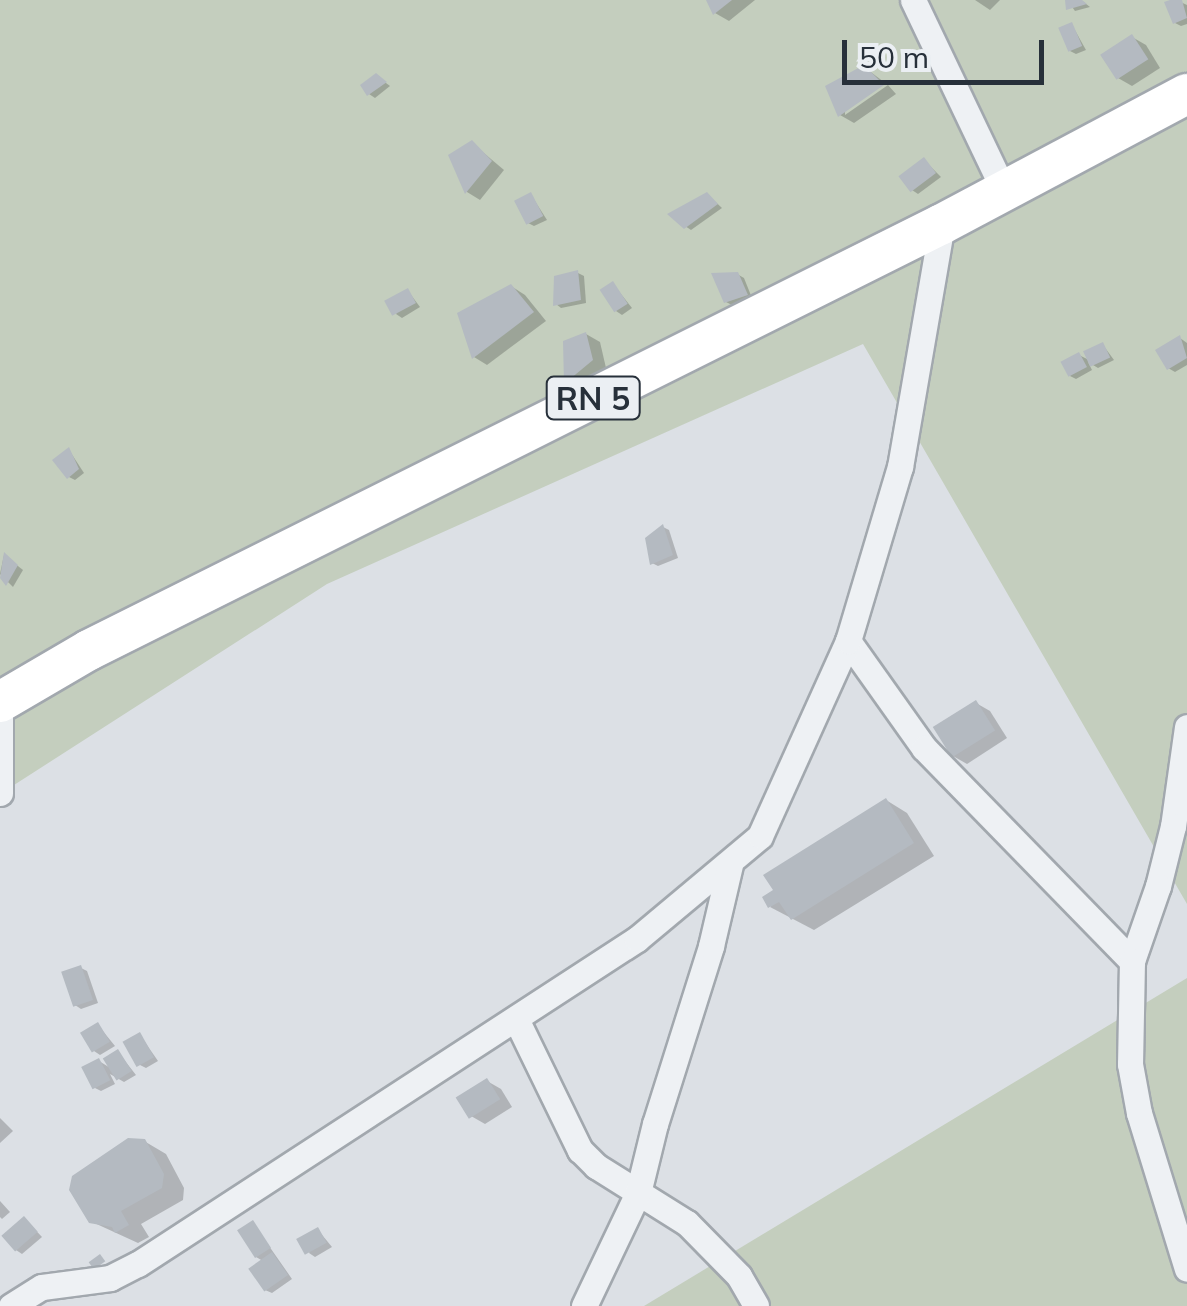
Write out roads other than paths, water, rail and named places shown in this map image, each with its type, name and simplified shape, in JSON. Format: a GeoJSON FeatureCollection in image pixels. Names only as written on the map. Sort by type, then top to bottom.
{"type":"FeatureCollection","features":[{"type":"Feature","properties":{"kind":"main road","name":"RN 5"},"geometry":{"type":"LineString","coordinates":[[0,703],[89,650],[942,224],[1187,94]]}},
{"type":"Feature","properties":{"kind":"street"},"geometry":{"type":"LineString","coordinates":[[913,0],[1003,189]]}},
{"type":"Feature","properties":{"kind":"street"},"geometry":{"type":"LineString","coordinates":[[10,1306],[42,1286],[122,1273],[518,1020],[637,939],[760,836],[848,641],[900,467],[942,224]]}},
{"type":"Feature","properties":{"kind":"street"},"geometry":{"type":"LineString","coordinates":[[848,641],[924,748],[1132,961]]}},
{"type":"Feature","properties":{"kind":"street"},"geometry":{"type":"LineString","coordinates":[[0,703],[0,793]]}},
{"type":"Feature","properties":{"kind":"street"},"geometry":{"type":"LineString","coordinates":[[1187,726],[1172,826],[1158,886],[1132,961],[1130,1064],[1135,1096],[1187,1269]]}},
{"type":"Feature","properties":{"kind":"street"},"geometry":{"type":"LineString","coordinates":[[584,1306],[638,1193],[654,1124],[711,946],[730,865]]}},
{"type":"Feature","properties":{"kind":"street"},"geometry":{"type":"LineString","coordinates":[[518,1020],[580,1150],[698,1234],[739,1276],[756,1306]]}}]}
